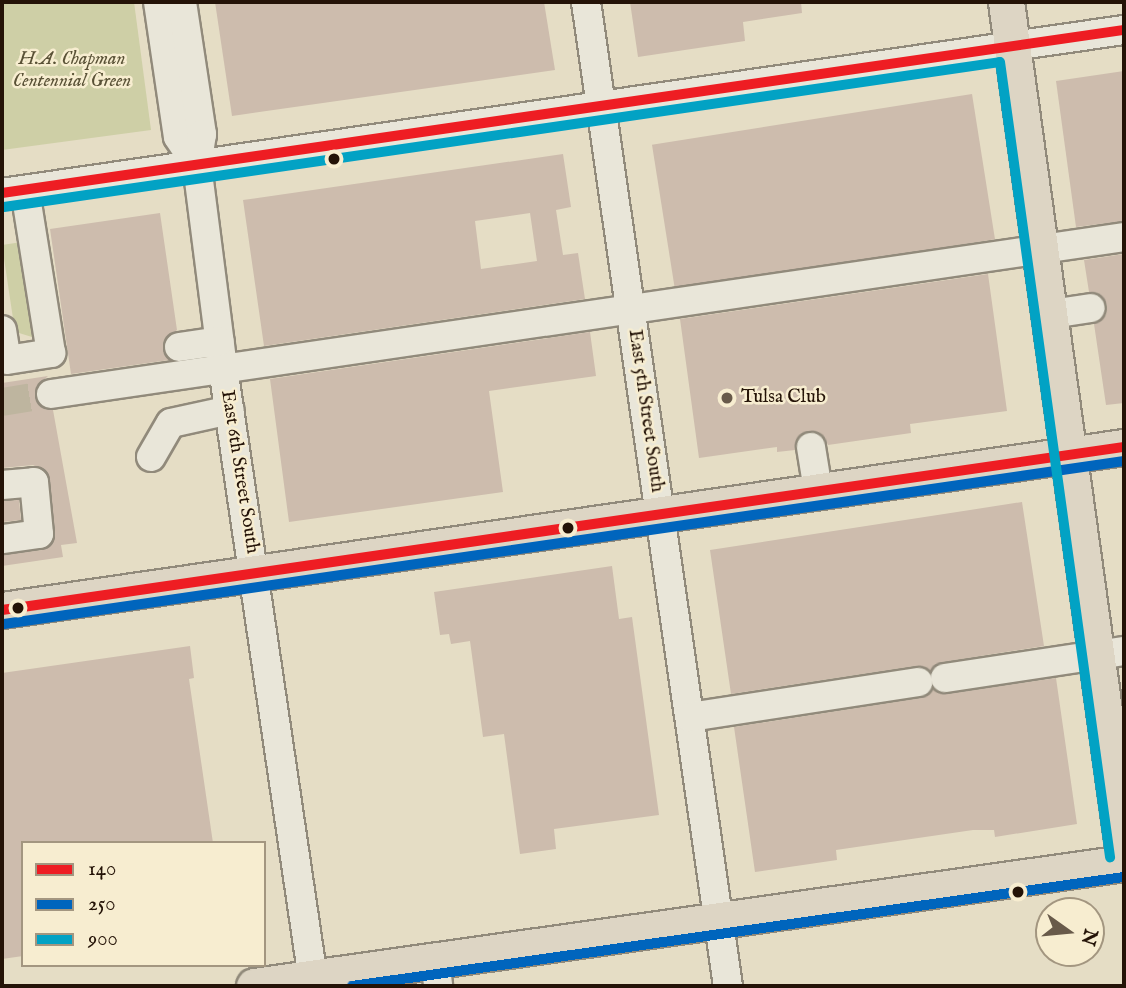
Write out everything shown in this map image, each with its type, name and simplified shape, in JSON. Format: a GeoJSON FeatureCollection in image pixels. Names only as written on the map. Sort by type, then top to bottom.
{"type":"FeatureCollection","features":[{"type":"Feature","properties":{"kind":"main road"},"geometry":{"type":"LineString","coordinates":[[1006,2],[1069,455],[1111,653],[1124,855]]}},
{"type":"Feature","properties":{"kind":"main road"},"geometry":{"type":"LineString","coordinates":[[2,610],[1124,447]]}},
{"type":"Feature","properties":{"kind":"main road"},"geometry":{"type":"LineString","coordinates":[[254,986],[437,973],[718,919],[1124,863]]}},
{"type":"Feature","properties":{"kind":"street","name":"East 6th Street South"},"geometry":{"type":"LineString","coordinates":[[158,2],[178,137],[197,165]]}},
{"type":"Feature","properties":{"kind":"street","name":"East 6th Street South"},"geometry":{"type":"LineString","coordinates":[[182,2],[202,134],[197,165],[221,355],[314,982]]}},
{"type":"Feature","properties":{"kind":"street","name":"East 5th Street South"},"geometry":{"type":"LineString","coordinates":[[586,2],[728,986]]}},
{"type":"Feature","properties":{"kind":"street"},"geometry":{"type":"LineString","coordinates":[[2,330],[7,360],[51,353],[13,191],[1124,30]]}},
{"type":"Feature","properties":{"kind":"street"},"geometry":{"type":"LineString","coordinates":[[51,394],[221,355],[631,312],[1124,237]]}},
{"type":"Feature","properties":{"kind":"street"},"geometry":{"type":"LineString","coordinates":[[1051,314],[1091,308]]}},
{"type":"Feature","properties":{"kind":"street"},"geometry":{"type":"LineString","coordinates":[[179,347],[221,355]]}},
{"type":"Feature","properties":{"kind":"street"},"geometry":{"type":"LineString","coordinates":[[151,457],[171,423],[230,410]]}},
{"type":"Feature","properties":{"kind":"street"},"geometry":{"type":"LineString","coordinates":[[811,447],[818,491]]}},
{"type":"Feature","properties":{"kind":"street"},"geometry":{"type":"LineString","coordinates":[[2,485],[34,482],[39,534],[2,539]]}},
{"type":"Feature","properties":{"kind":"street"},"geometry":{"type":"LineString","coordinates":[[945,678],[1111,653]]}},
{"type":"Feature","properties":{"kind":"street"},"geometry":{"type":"LineString","coordinates":[[690,717],[918,682]]}},
{"type":"Feature","properties":{"kind":"green space","name":"H.A. Chapman Centennial Green"},"geometry":{"type":"Polygon","coordinates":[[[2,2],[134,2],[151,130],[2,150],[2,2]]]}},
{"type":"Feature","properties":{"kind":"green space"},"geometry":{"type":"Polygon","coordinates":[[[22,242],[36,332],[32,337],[19,333],[14,325],[2,245],[22,242]]]}},
{"type":"Feature","properties":{"kind":"building"},"geometry":{"type":"Polygon","coordinates":[[[215,2],[544,2],[555,70],[232,116],[215,2]]]}},
{"type":"Feature","properties":{"kind":"building"},"geometry":{"type":"Polygon","coordinates":[[[630,2],[801,2],[802,13],[743,22],[745,41],[638,57],[630,2]]]}},
{"type":"Feature","properties":{"kind":"building"},"geometry":{"type":"Polygon","coordinates":[[[1124,71],[1124,221],[1076,227],[1056,81],[1124,71]]]}},
{"type":"Feature","properties":{"kind":"building"},"geometry":{"type":"Polygon","coordinates":[[[972,94],[995,239],[675,290],[652,145],[972,94]]]}},
{"type":"Feature","properties":{"kind":"building"},"geometry":{"type":"Polygon","coordinates":[[[563,154],[571,207],[556,210],[563,255],[578,253],[585,299],[264,346],[243,200],[563,154]],[[530,213],[475,221],[481,269],[537,261],[530,213]]]}},
{"type":"Feature","properties":{"kind":"building"},"geometry":{"type":"Polygon","coordinates":[[[160,213],[177,330],[163,342],[169,360],[71,374],[50,229],[160,213]]]}},
{"type":"Feature","properties":{"kind":"building"},"geometry":{"type":"Polygon","coordinates":[[[1124,254],[1124,403],[1106,405],[1094,324],[1106,315],[1107,305],[1098,293],[1089,292],[1084,260],[1124,254]]]}},
{"type":"Feature","properties":{"kind":"building"},"geometry":{"type":"Polygon","coordinates":[[[988,274],[1007,411],[910,424],[911,433],[828,445],[823,436],[809,431],[800,435],[795,450],[777,452],[777,447],[699,458],[680,319],[988,274]]]}},
{"type":"Feature","properties":{"kind":"building"},"geometry":{"type":"Polygon","coordinates":[[[590,332],[596,376],[489,391],[503,492],[289,522],[270,379],[590,332]]]}},
{"type":"Feature","properties":{"kind":"building"},"geometry":{"type":"Polygon","coordinates":[[[48,376],[36,387],[35,397],[44,409],[53,410],[77,543],[61,545],[63,557],[2,566],[2,555],[42,550],[54,540],[47,472],[33,465],[2,468],[2,383],[48,376]]]}},
{"type":"Feature","properties":{"kind":"building"},"geometry":{"type":"Polygon","coordinates":[[[19,500],[21,520],[2,522],[2,501],[19,500]]]}},
{"type":"Feature","properties":{"kind":"building"},"geometry":{"type":"Polygon","coordinates":[[[1022,502],[1044,646],[943,662],[930,671],[915,666],[731,694],[710,550],[1022,502]]]}},
{"type":"Feature","properties":{"kind":"building"},"geometry":{"type":"Polygon","coordinates":[[[612,566],[619,619],[632,617],[659,815],[554,829],[556,849],[520,854],[504,734],[483,737],[470,641],[451,644],[449,634],[440,635],[434,592],[612,566]]]}},
{"type":"Feature","properties":{"kind":"building"},"geometry":{"type":"Polygon","coordinates":[[[190,646],[194,678],[189,679],[213,841],[21,841],[21,956],[2,959],[2,673],[190,646]]]}},
{"type":"Feature","properties":{"kind":"building"},"geometry":{"type":"Polygon","coordinates":[[[1056,678],[1077,824],[995,837],[994,830],[973,830],[836,850],[837,860],[755,872],[734,727],[921,698],[933,689],[947,694],[1056,678]]]}},
{"type":"Feature","properties":{"kind":"tunnel"},"geometry":{"type":"LineString","coordinates":[[2,402],[51,394]]}},
{"type":"Feature","properties":{"kind":"transit line","name":"140"},"geometry":{"type":"LineString","coordinates":[[2,193],[1124,30]]}},
{"type":"Feature","properties":{"kind":"transit line","name":"900"},"geometry":{"type":"LineString","coordinates":[[4,207],[1000,62],[1110,857]]}},
{"type":"Feature","properties":{"kind":"transit line","name":"140"},"geometry":{"type":"LineString","coordinates":[[2,610],[1124,447]]}},
{"type":"Feature","properties":{"kind":"transit line","name":"250"},"geometry":{"type":"LineString","coordinates":[[4,624],[1124,461]]}},
{"type":"Feature","properties":{"kind":"transit line","name":"250"},"geometry":{"type":"LineString","coordinates":[[352,986],[1124,877]]}},
{"type":"Feature","properties":{"kind":"place","name":"Tulsa Club"},"geometry":{"type":"Point","coordinates":[727,398]}}]}
